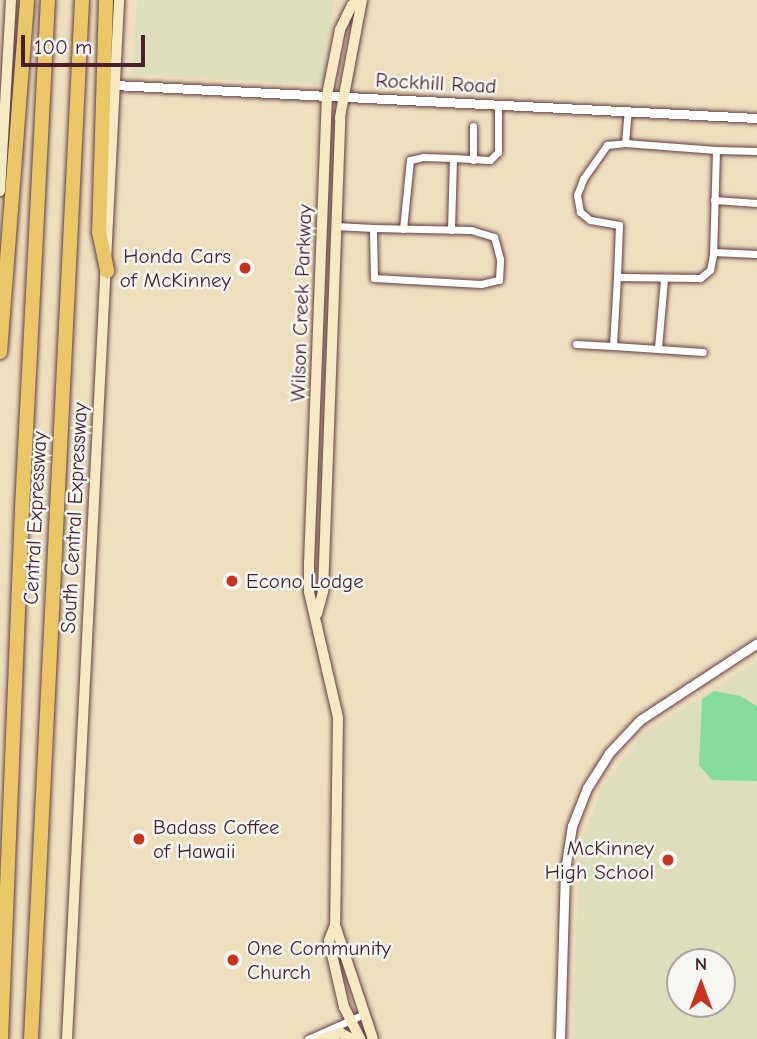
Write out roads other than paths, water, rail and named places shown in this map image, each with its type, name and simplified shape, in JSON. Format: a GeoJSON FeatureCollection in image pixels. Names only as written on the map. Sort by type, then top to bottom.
{"type":"FeatureCollection","features":[{"type":"Feature","properties":{"kind":"highway"},"geometry":{"type":"LineString","coordinates":[[0,352],[27,0]]}},
{"type":"Feature","properties":{"kind":"highway","name":"Central Expressway"},"geometry":{"type":"LineString","coordinates":[[1,1039],[22,509],[48,0]]}},
{"type":"Feature","properties":{"kind":"highway","name":"Central Expressway"},"geometry":{"type":"LineString","coordinates":[[30,1039],[82,0]]}},
{"type":"Feature","properties":{"kind":"highway"},"geometry":{"type":"LineString","coordinates":[[106,0],[99,232],[107,271]]}},
{"type":"Feature","properties":{"kind":"main road"},"geometry":{"type":"LineString","coordinates":[[0,191],[4,70],[11,0]]}},
{"type":"Feature","properties":{"kind":"main road","name":"South Central Expressway"},"geometry":{"type":"LineString","coordinates":[[67,1039],[119,0]]}},
{"type":"Feature","properties":{"kind":"main road","name":"Wilson Creek Parkway"},"geometry":{"type":"LineString","coordinates":[[361,0],[352,5],[340,30],[327,95],[309,592],[317,614],[338,719],[335,925],[329,941],[332,959],[357,1017],[373,1039]]}},
{"type":"Feature","properties":{"kind":"main road","name":"Wilson Creek Parkway"},"geometry":{"type":"LineString","coordinates":[[317,614],[323,591],[341,96],[361,0]]}},
{"type":"Feature","properties":{"kind":"main road","name":"Wilson Creek Parkway"},"geometry":{"type":"LineString","coordinates":[[357,1017],[360,1039]]}},
{"type":"Feature","properties":{"kind":"main road"},"geometry":{"type":"LineString","coordinates":[[321,1039],[341,1032],[352,1039]]}},
{"type":"Feature","properties":{"kind":"street","name":"Rockhill Road"},"geometry":{"type":"LineString","coordinates":[[114,85],[757,118]]}},
{"type":"Feature","properties":{"kind":"street"},"geometry":{"type":"LineString","coordinates":[[403,229],[410,160],[490,160],[498,152],[499,104]]}},
{"type":"Feature","properties":{"kind":"street"},"geometry":{"type":"LineString","coordinates":[[625,143],[628,111]]}},
{"type":"Feature","properties":{"kind":"street"},"geometry":{"type":"LineString","coordinates":[[473,126],[473,160]]}},
{"type":"Feature","properties":{"kind":"street"},"geometry":{"type":"LineString","coordinates":[[613,346],[619,225],[590,220],[580,212],[577,195],[594,158],[607,145],[625,143],[757,151]]}},
{"type":"Feature","properties":{"kind":"street"},"geometry":{"type":"LineString","coordinates":[[617,276],[664,280],[700,278],[710,270],[716,150]]}},
{"type":"Feature","properties":{"kind":"street"},"geometry":{"type":"LineString","coordinates":[[451,230],[453,158]]}},
{"type":"Feature","properties":{"kind":"street"},"geometry":{"type":"LineString","coordinates":[[714,200],[757,203]]}},
{"type":"Feature","properties":{"kind":"street"},"geometry":{"type":"LineString","coordinates":[[335,226],[451,230],[494,237],[500,259],[499,279],[481,284],[374,278],[373,228]]}},
{"type":"Feature","properties":{"kind":"street"},"geometry":{"type":"LineString","coordinates":[[713,252],[757,254]]}},
{"type":"Feature","properties":{"kind":"street"},"geometry":{"type":"LineString","coordinates":[[658,348],[664,280]]}},
{"type":"Feature","properties":{"kind":"street"},"geometry":{"type":"LineString","coordinates":[[576,344],[703,352]]}},
{"type":"Feature","properties":{"kind":"street"},"geometry":{"type":"LineString","coordinates":[[560,1039],[565,870],[572,826],[587,788],[609,753],[640,720],[757,643]]}},
{"type":"Feature","properties":{"kind":"street"},"geometry":{"type":"LineString","coordinates":[[308,1039],[357,1017]]}},
{"type":"Feature","properties":{"kind":"place","name":"Honda Cars of McKinney"},"geometry":{"type":"Point","coordinates":[245,268]}},
{"type":"Feature","properties":{"kind":"place","name":"Econo Lodge"},"geometry":{"type":"Point","coordinates":[232,581]}},
{"type":"Feature","properties":{"kind":"place","name":"Badass Coffee of Hawaii"},"geometry":{"type":"Point","coordinates":[139,839]}},
{"type":"Feature","properties":{"kind":"place","name":"McKinney High School"},"geometry":{"type":"Point","coordinates":[668,860]}},
{"type":"Feature","properties":{"kind":"place","name":"One Community Church"},"geometry":{"type":"Point","coordinates":[233,960]}}]}
